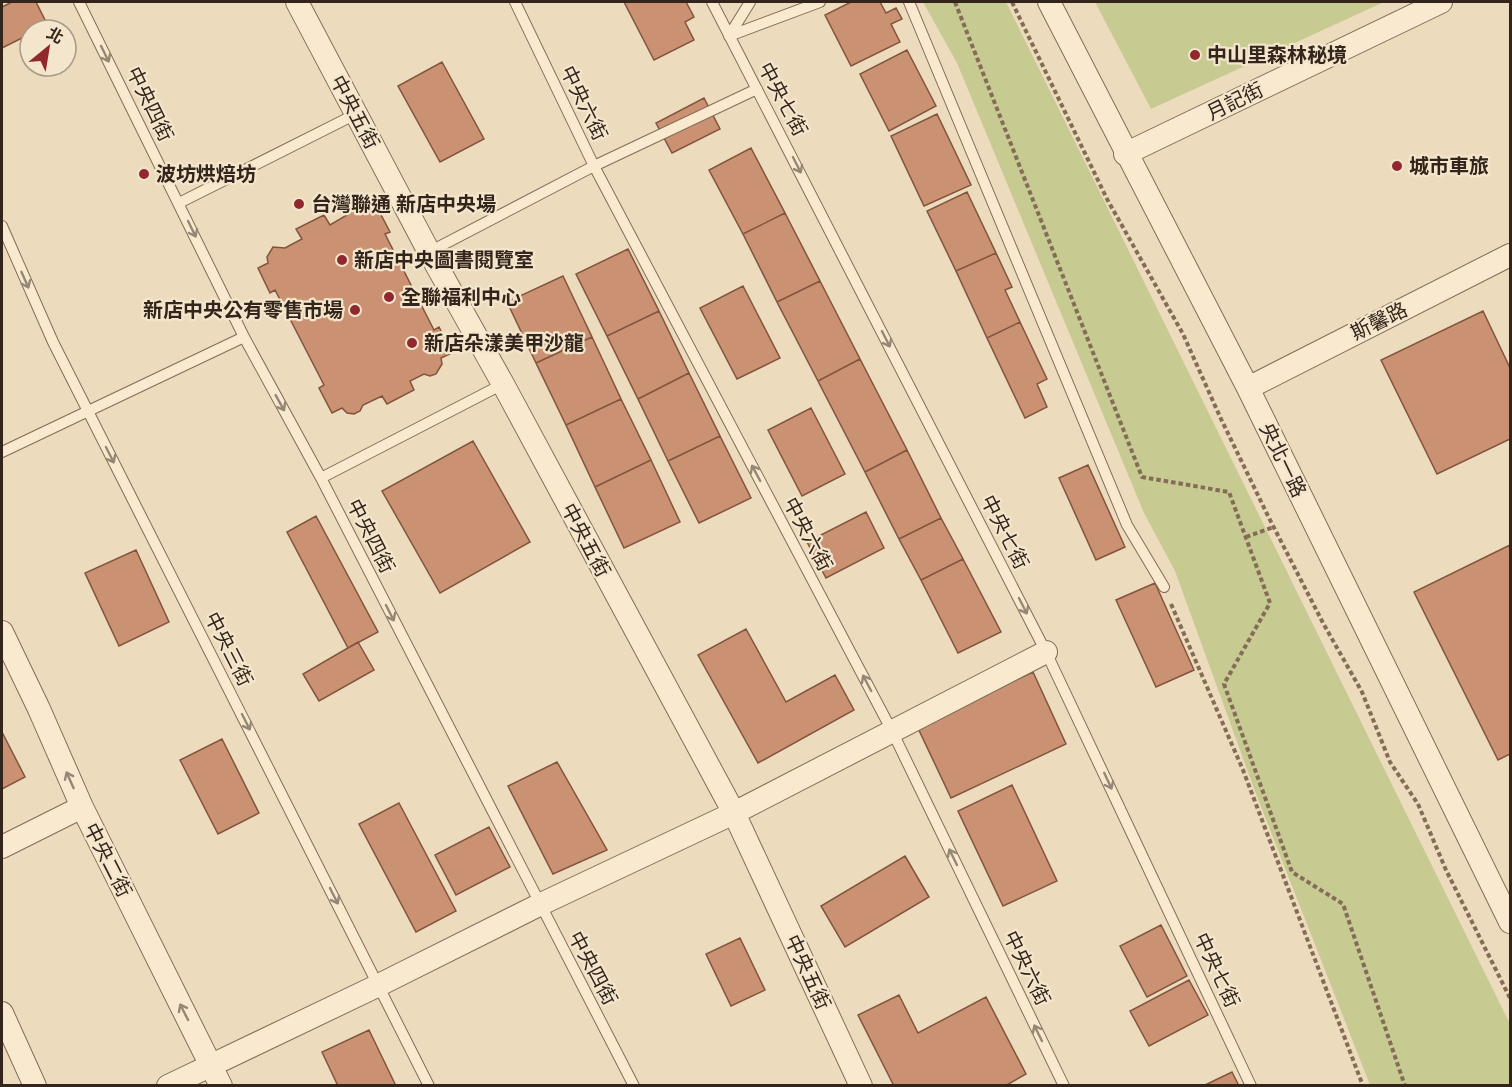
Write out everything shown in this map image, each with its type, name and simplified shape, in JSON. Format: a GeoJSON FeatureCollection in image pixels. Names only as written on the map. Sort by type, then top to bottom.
{"type":"FeatureCollection","features":[{"type":"Feature","properties":{"kind":"street","name":"中央五街"},"geometry":{"type":"LineString","coordinates":[[297,2],[429,252],[503,384],[734,813],[861,1086]]}},
{"type":"Feature","properties":{"kind":"street","name":"央北一路"},"geometry":{"type":"LineString","coordinates":[[1049,2],[1125,154],[1248,388],[1510,922]]}},
{"type":"Feature","properties":{"kind":"street","name":"月記街"},"geometry":{"type":"LineString","coordinates":[[1125,154],[1442,2]]}},
{"type":"Feature","properties":{"kind":"street","name":"斯馨路"},"geometry":{"type":"LineString","coordinates":[[1248,388],[1510,255]]}},
{"type":"Feature","properties":{"kind":"street","name":"中央二街"},"geometry":{"type":"LineString","coordinates":[[2,632],[82,807],[221,1086]]}},
{"type":"Feature","properties":{"kind":"street"},"geometry":{"type":"LineString","coordinates":[[168,1086],[539,905],[734,813],[1046,652]]}},
{"type":"Feature","properties":{"kind":"street"},"geometry":{"type":"LineString","coordinates":[[2,847],[82,807]]}},
{"type":"Feature","properties":{"kind":"street"},"geometry":{"type":"LineString","coordinates":[[2,1012],[35,1086]]}},
{"type":"Feature","properties":{"kind":"lane","name":"中央四街"},"geometry":{"type":"LineString","coordinates":[[80,2],[244,337],[321,478],[634,1086]]}},
{"type":"Feature","properties":{"kind":"lane","name":"中央六街"},"geometry":{"type":"LineString","coordinates":[[515,2],[594,166],[892,731],[1064,1086]]}},
{"type":"Feature","properties":{"kind":"lane","name":"中央七街"},"geometry":{"type":"LineString","coordinates":[[712,2],[1046,652],[1251,1086]]}},
{"type":"Feature","properties":{"kind":"lane"},"geometry":{"type":"LineString","coordinates":[[729,36],[750,2]]}},
{"type":"Feature","properties":{"kind":"lane"},"geometry":{"type":"LineString","coordinates":[[729,36],[820,2]]}},
{"type":"Feature","properties":{"kind":"lane"},"geometry":{"type":"LineString","coordinates":[[909,2],[1127,525],[1164,586]]}},
{"type":"Feature","properties":{"kind":"lane"},"geometry":{"type":"LineString","coordinates":[[429,252],[594,166],[758,89]]}},
{"type":"Feature","properties":{"kind":"lane"},"geometry":{"type":"LineString","coordinates":[[179,203],[356,114]]}},
{"type":"Feature","properties":{"kind":"lane","name":"中央三街"},"geometry":{"type":"LineString","coordinates":[[2,226],[53,342],[429,1086]]}},
{"type":"Feature","properties":{"kind":"lane"},"geometry":{"type":"LineString","coordinates":[[2,452],[244,337]]}},
{"type":"Feature","properties":{"kind":"lane"},"geometry":{"type":"LineString","coordinates":[[321,478],[503,384]]}},
{"type":"Feature","properties":{"kind":"path"},"geometry":{"type":"LineString","coordinates":[[955,2],[1142,477],[1229,492],[1270,603],[1224,684],[1293,872],[1343,904],[1405,1086]]}},
{"type":"Feature","properties":{"kind":"path"},"geometry":{"type":"LineString","coordinates":[[1012,2],[1107,200],[1183,334],[1221,419],[1274,527],[1362,692],[1390,762],[1418,804],[1446,870],[1510,998]]}},
{"type":"Feature","properties":{"kind":"path"},"geometry":{"type":"LineString","coordinates":[[1246,537],[1274,527]]}},
{"type":"Feature","properties":{"kind":"path"},"geometry":{"type":"LineString","coordinates":[[1164,586],[1243,770],[1363,1086]]}},
{"type":"Feature","properties":{"kind":"green space"},"geometry":{"type":"Polygon","coordinates":[[[923,2],[1006,2],[1510,1024],[1510,1085],[1370,1085],[1256,794],[1175,571],[1144,513],[957,63],[923,2]]]}},
{"type":"Feature","properties":{"kind":"green space","name":"中山里森林秘境"},"geometry":{"type":"Polygon","coordinates":[[[1095,2],[1384,2],[1151,109],[1095,2]]]}},
{"type":"Feature","properties":{"kind":"building"},"geometry":{"type":"Polygon","coordinates":[[[12,2],[36,2],[44,18],[18,18],[18,40],[2,48],[2,7],[12,2]]]}},
{"type":"Feature","properties":{"kind":"building"},"geometry":{"type":"Polygon","coordinates":[[[624,2],[686,2],[694,17],[685,22],[694,40],[654,60],[624,2]]]}},
{"type":"Feature","properties":{"kind":"building"},"geometry":{"type":"Polygon","coordinates":[[[851,2],[880,2],[886,13],[896,8],[902,19],[891,24],[900,42],[851,66],[825,15],[851,2]]]}},
{"type":"Feature","properties":{"kind":"building"},"geometry":{"type":"Polygon","coordinates":[[[907,50],[936,106],[889,131],[860,74],[907,50]]]}},
{"type":"Feature","properties":{"kind":"building"},"geometry":{"type":"Polygon","coordinates":[[[442,62],[484,139],[440,162],[398,86],[442,62]]]}},
{"type":"Feature","properties":{"kind":"building"},"geometry":{"type":"Polygon","coordinates":[[[704,98],[720,129],[672,153],[656,123],[704,98]]]}},
{"type":"Feature","properties":{"kind":"building"},"geometry":{"type":"Polygon","coordinates":[[[937,114],[971,185],[924,206],[891,136],[937,114]]]}},
{"type":"Feature","properties":{"kind":"building"},"geometry":{"type":"Polygon","coordinates":[[[751,148],[785,213],[743,234],[709,170],[751,148]]]}},
{"type":"Feature","properties":{"kind":"building"},"geometry":{"type":"Polygon","coordinates":[[[967,192],[996,253],[956,271],[927,211],[967,192]]]}},
{"type":"Feature","properties":{"kind":"building","name":"新店中央公有零售市場"},"geometry":{"type":"Polygon","coordinates":[[[356,206],[368,212],[377,207],[390,232],[385,234],[434,330],[439,327],[452,353],[441,358],[442,364],[436,374],[430,376],[424,374],[410,381],[414,390],[387,404],[382,396],[363,405],[360,411],[354,414],[347,413],[342,408],[332,413],[319,388],[324,385],[275,290],[270,293],[258,268],[268,263],[267,257],[273,247],[285,248],[302,239],[296,229],[324,215],[330,225],[347,215],[350,209],[356,206]]]}},
{"type":"Feature","properties":{"kind":"building"},"geometry":{"type":"Polygon","coordinates":[[[785,213],[820,281],[777,302],[743,234],[785,213]]]}},
{"type":"Feature","properties":{"kind":"building"},"geometry":{"type":"Polygon","coordinates":[[[628,249],[659,311],[607,336],[576,274],[628,249]]]}},
{"type":"Feature","properties":{"kind":"building"},"geometry":{"type":"Polygon","coordinates":[[[996,253],[1012,287],[1005,290],[1020,322],[987,338],[956,271],[996,253]]]}},
{"type":"Feature","properties":{"kind":"building"},"geometry":{"type":"Polygon","coordinates":[[[563,276],[592,337],[536,363],[507,302],[563,276]]]}},
{"type":"Feature","properties":{"kind":"building"},"geometry":{"type":"Polygon","coordinates":[[[820,281],[860,359],[818,381],[777,302],[820,281]]]}},
{"type":"Feature","properties":{"kind":"building"},"geometry":{"type":"Polygon","coordinates":[[[743,286],[780,358],[737,379],[700,308],[743,286]]]}},
{"type":"Feature","properties":{"kind":"building"},"geometry":{"type":"Polygon","coordinates":[[[659,311],[689,373],[638,399],[607,336],[659,311]]]}},
{"type":"Feature","properties":{"kind":"building"},"geometry":{"type":"Polygon","coordinates":[[[1483,311],[1510,368],[1510,439],[1437,474],[1381,360],[1483,311]]]}},
{"type":"Feature","properties":{"kind":"building"},"geometry":{"type":"Polygon","coordinates":[[[1020,322],[1047,379],[1037,384],[1047,407],[1025,418],[987,338],[1020,322]]]}},
{"type":"Feature","properties":{"kind":"building"},"geometry":{"type":"Polygon","coordinates":[[[592,337],[621,399],[566,425],[536,363],[592,337]]]}},
{"type":"Feature","properties":{"kind":"building"},"geometry":{"type":"Polygon","coordinates":[[[860,359],[907,450],[865,472],[818,381],[860,359]]]}},
{"type":"Feature","properties":{"kind":"building"},"geometry":{"type":"Polygon","coordinates":[[[689,373],[720,436],[668,461],[638,399],[689,373]]]}},
{"type":"Feature","properties":{"kind":"building"},"geometry":{"type":"Polygon","coordinates":[[[621,399],[651,460],[595,487],[566,425],[621,399]]]}},
{"type":"Feature","properties":{"kind":"building"},"geometry":{"type":"Polygon","coordinates":[[[811,408],[845,474],[802,496],[768,430],[811,408]]]}},
{"type":"Feature","properties":{"kind":"building"},"geometry":{"type":"Polygon","coordinates":[[[720,436],[751,498],[699,523],[668,461],[720,436]]]}},
{"type":"Feature","properties":{"kind":"building"},"geometry":{"type":"Polygon","coordinates":[[[473,441],[530,542],[440,593],[382,491],[473,441]]]}},
{"type":"Feature","properties":{"kind":"building"},"geometry":{"type":"Polygon","coordinates":[[[907,450],[941,518],[899,539],[865,472],[907,450]]]}},
{"type":"Feature","properties":{"kind":"building"},"geometry":{"type":"Polygon","coordinates":[[[651,460],[680,522],[624,548],[595,487],[651,460]]]}},
{"type":"Feature","properties":{"kind":"building"},"geometry":{"type":"Polygon","coordinates":[[[1088,465],[1125,547],[1096,560],[1059,478],[1088,465]]]}},
{"type":"Feature","properties":{"kind":"building"},"geometry":{"type":"Polygon","coordinates":[[[866,512],[884,548],[826,578],[807,542],[866,512]]]}},
{"type":"Feature","properties":{"kind":"building"},"geometry":{"type":"Polygon","coordinates":[[[316,516],[378,632],[348,648],[287,532],[316,516]]]}},
{"type":"Feature","properties":{"kind":"building"},"geometry":{"type":"Polygon","coordinates":[[[941,518],[963,559],[921,580],[899,539],[941,518]]]}},
{"type":"Feature","properties":{"kind":"building"},"geometry":{"type":"Polygon","coordinates":[[[1510,545],[1510,754],[1498,760],[1414,592],[1510,545]]]}},
{"type":"Feature","properties":{"kind":"building"},"geometry":{"type":"Polygon","coordinates":[[[136,550],[169,622],[119,646],[85,573],[136,550]]]}},
{"type":"Feature","properties":{"kind":"building"},"geometry":{"type":"Polygon","coordinates":[[[963,559],[1001,632],[958,653],[921,580],[963,559]]]}},
{"type":"Feature","properties":{"kind":"building"},"geometry":{"type":"Polygon","coordinates":[[[1155,583],[1194,670],[1156,687],[1116,600],[1155,583]]]}},
{"type":"Feature","properties":{"kind":"building"},"geometry":{"type":"Polygon","coordinates":[[[746,629],[786,702],[835,675],[854,710],[758,763],[698,655],[746,629]]]}},
{"type":"Feature","properties":{"kind":"building"},"geometry":{"type":"Polygon","coordinates":[[[358,642],[374,670],[319,701],[303,674],[358,642]]]}},
{"type":"Feature","properties":{"kind":"building"},"geometry":{"type":"Polygon","coordinates":[[[1033,672],[1066,744],[951,798],[917,726],[1033,672]]]}},
{"type":"Feature","properties":{"kind":"building"},"geometry":{"type":"Polygon","coordinates":[[[2,732],[25,777],[2,789],[2,732]]]}},
{"type":"Feature","properties":{"kind":"building"},"geometry":{"type":"Polygon","coordinates":[[[222,739],[259,813],[218,834],[180,760],[222,739]]]}},
{"type":"Feature","properties":{"kind":"building"},"geometry":{"type":"Polygon","coordinates":[[[557,762],[607,850],[553,874],[508,786],[557,762]]]}},
{"type":"Feature","properties":{"kind":"building"},"geometry":{"type":"Polygon","coordinates":[[[1012,785],[1057,881],[1003,906],[958,811],[1012,785]]]}},
{"type":"Feature","properties":{"kind":"building"},"geometry":{"type":"Polygon","coordinates":[[[399,803],[456,911],[416,932],[359,824],[399,803]]]}},
{"type":"Feature","properties":{"kind":"building"},"geometry":{"type":"Polygon","coordinates":[[[489,827],[510,867],[456,895],[435,855],[489,827]]]}},
{"type":"Feature","properties":{"kind":"building"},"geometry":{"type":"Polygon","coordinates":[[[905,856],[929,897],[845,947],[821,906],[905,856]]]}},
{"type":"Feature","properties":{"kind":"building"},"geometry":{"type":"Polygon","coordinates":[[[1161,925],[1187,976],[1147,997],[1120,946],[1161,925]]]}},
{"type":"Feature","properties":{"kind":"building"},"geometry":{"type":"Polygon","coordinates":[[[740,938],[765,990],[731,1006],[706,954],[740,938]]]}},
{"type":"Feature","properties":{"kind":"building"},"geometry":{"type":"Polygon","coordinates":[[[1189,980],[1208,1015],[1149,1046],[1130,1011],[1189,980]]]}},
{"type":"Feature","properties":{"kind":"building"},"geometry":{"type":"Polygon","coordinates":[[[899,995],[918,1033],[986,997],[1026,1074],[1005,1086],[894,1086],[858,1015],[899,995]]]}},
{"type":"Feature","properties":{"kind":"building"},"geometry":{"type":"Polygon","coordinates":[[[369,1030],[396,1086],[338,1086],[322,1052],[369,1030]]]}},
{"type":"Feature","properties":{"kind":"building"},"geometry":{"type":"Polygon","coordinates":[[[1232,1072],[1239,1086],[1203,1086],[1232,1072]]]}},
{"type":"Feature","properties":{"kind":"place","name":"中山里森林秘境"},"geometry":{"type":"Point","coordinates":[1195,55]}},
{"type":"Feature","properties":{"kind":"place","name":"城市車旅"},"geometry":{"type":"Point","coordinates":[1397,166]}},
{"type":"Feature","properties":{"kind":"place","name":"波坊烘焙坊"},"geometry":{"type":"Point","coordinates":[144,174]}},
{"type":"Feature","properties":{"kind":"place","name":"台灣聯通 新店中央場"},"geometry":{"type":"Point","coordinates":[299,204]}},
{"type":"Feature","properties":{"kind":"place","name":"新店中央圖書閱覽室"},"geometry":{"type":"Point","coordinates":[342,260]}},
{"type":"Feature","properties":{"kind":"place","name":"全聯福利中心"},"geometry":{"type":"Point","coordinates":[389,297]}},
{"type":"Feature","properties":{"kind":"place","name":"新店中央公有零售市場"},"geometry":{"type":"Point","coordinates":[355,310]}},
{"type":"Feature","properties":{"kind":"place","name":"新店朵漾美甲沙龍"},"geometry":{"type":"Point","coordinates":[412,343]}}]}
